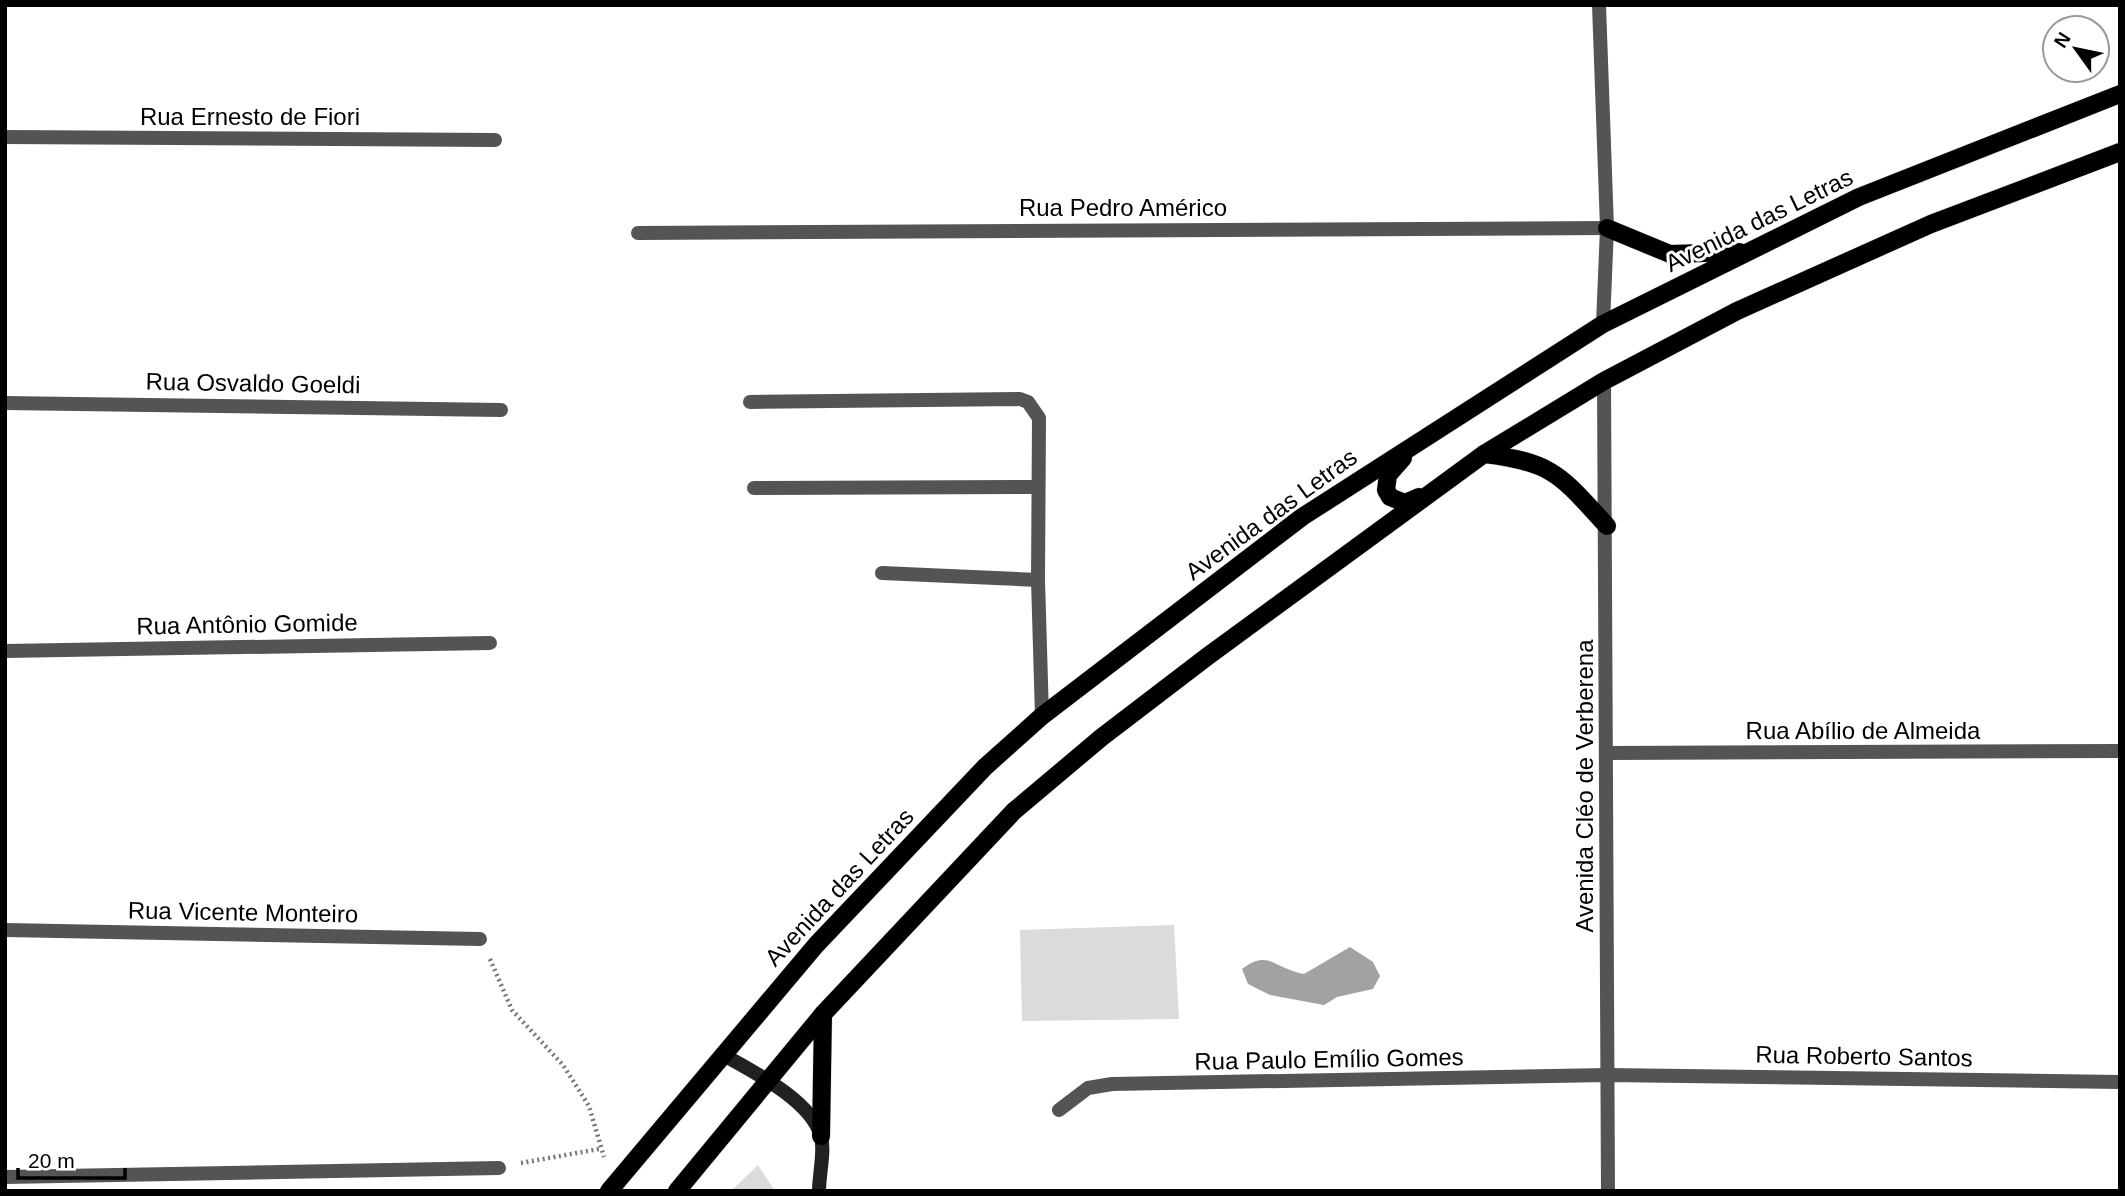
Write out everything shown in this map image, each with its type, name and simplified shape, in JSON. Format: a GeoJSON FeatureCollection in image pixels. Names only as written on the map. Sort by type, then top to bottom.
{"type":"FeatureCollection","features":[{"type":"Feature","properties":{"kind":"main road","name":"Avenida das Letras"},"geometry":{"type":"LineString","coordinates":[[609,1191],[825,935],[985,767],[1042,716],[1302,517],[1603,324],[1859,197],[2120,94]]}},
{"type":"Feature","properties":{"kind":"main road"},"geometry":{"type":"LineString","coordinates":[[2085,106],[2120,100]]}},
{"type":"Feature","properties":{"kind":"main road"},"geometry":{"type":"LineString","coordinates":[[677,1191],[823,1014],[1014,811],[1102,737],[1187,672],[1441,485],[1484,454],[1604,381],[1737,311],[1851,257],[2120,150]]}},
{"type":"Feature","properties":{"kind":"main road"},"geometry":{"type":"LineString","coordinates":[[1607,228],[1670,254],[1746,252]]}},
{"type":"Feature","properties":{"kind":"main road"},"geometry":{"type":"LineString","coordinates":[[1419,440],[1388,475],[1386,490],[1390,497],[1405,503],[1441,485]]}},
{"type":"Feature","properties":{"kind":"main road"},"geometry":{"type":"LineString","coordinates":[[1484,454],[1526,459],[1543,466],[1570,485],[1607,526]]}},
{"type":"Feature","properties":{"kind":"main road"},"geometry":{"type":"LineString","coordinates":[[819,1191],[823,1014]]}},
{"type":"Feature","properties":{"kind":"main road"},"geometry":{"type":"LineString","coordinates":[[722,1054],[769,1081],[795,1102],[821,1136]]}},
{"type":"Feature","properties":{"kind":"street"},"geometry":{"type":"LineString","coordinates":[[1599,5],[1607,228],[1603,324]]}},
{"type":"Feature","properties":{"kind":"street","name":"Rua Ernesto de Fiori"},"geometry":{"type":"LineString","coordinates":[[5,137],[495,140]]}},
{"type":"Feature","properties":{"kind":"street","name":"Rua Pedro Américo"},"geometry":{"type":"LineString","coordinates":[[638,233],[1607,228]]}},
{"type":"Feature","properties":{"kind":"street","name":"Avenida Cléo de Verberena"},"geometry":{"type":"LineString","coordinates":[[1604,381],[1607,526],[1608,1191]]}},
{"type":"Feature","properties":{"kind":"street"},"geometry":{"type":"LineString","coordinates":[[750,402],[1020,399],[1028,402],[1039,418],[1038,580],[1042,716]]}},
{"type":"Feature","properties":{"kind":"street","name":"Rua Osvaldo Goeldi"},"geometry":{"type":"LineString","coordinates":[[5,402],[501,410]]}},
{"type":"Feature","properties":{"kind":"street"},"geometry":{"type":"LineString","coordinates":[[754,488],[1038,487]]}},
{"type":"Feature","properties":{"kind":"street"},"geometry":{"type":"LineString","coordinates":[[882,573],[1038,580]]}},
{"type":"Feature","properties":{"kind":"street","name":"Rua Antônio Gomide"},"geometry":{"type":"LineString","coordinates":[[5,650],[490,643]]}},
{"type":"Feature","properties":{"kind":"street","name":"Rua Abílio de Almeida"},"geometry":{"type":"LineString","coordinates":[[1607,754],[2120,751]]}},
{"type":"Feature","properties":{"kind":"street","name":"Rua Vicente Monteiro"},"geometry":{"type":"LineString","coordinates":[[5,930],[480,939]]}},
{"type":"Feature","properties":{"kind":"street","name":"Rua Roberto Santos"},"geometry":{"type":"LineString","coordinates":[[1607,1075],[2120,1082]]}},
{"type":"Feature","properties":{"kind":"street","name":"Rua Paulo Emílio Gomes"},"geometry":{"type":"LineString","coordinates":[[1059,1110],[1088,1088],[1112,1084],[1370,1082],[1607,1075]]}},
{"type":"Feature","properties":{"kind":"street"},"geometry":{"type":"LineString","coordinates":[[5,1177],[499,1168]]}},
{"type":"Feature","properties":{"kind":"path"},"geometry":{"type":"LineString","coordinates":[[480,939],[512,1010],[563,1065],[589,1106],[599,1149],[607,1163]]}},
{"type":"Feature","properties":{"kind":"path"},"geometry":{"type":"LineString","coordinates":[[499,1168],[552,1155],[599,1149]]}},
{"type":"Feature","properties":{"kind":"shaded area"},"geometry":{"type":"Polygon","coordinates":[[[1174,925],[1179,1019],[1022,1021],[1020,930],[1174,925]]]}},
{"type":"Feature","properties":{"kind":"shaded area"},"geometry":{"type":"Polygon","coordinates":[[[1350,947],[1373,962],[1380,976],[1373,989],[1337,997],[1324,1005],[1270,995],[1248,984],[1242,969],[1251,963],[1265,960],[1304,974],[1350,947]]]}},
{"type":"Feature","properties":{"kind":"shaded area"},"geometry":{"type":"Polygon","coordinates":[[[758,1165],[775,1191],[731,1191],[758,1165]]]}}]}
